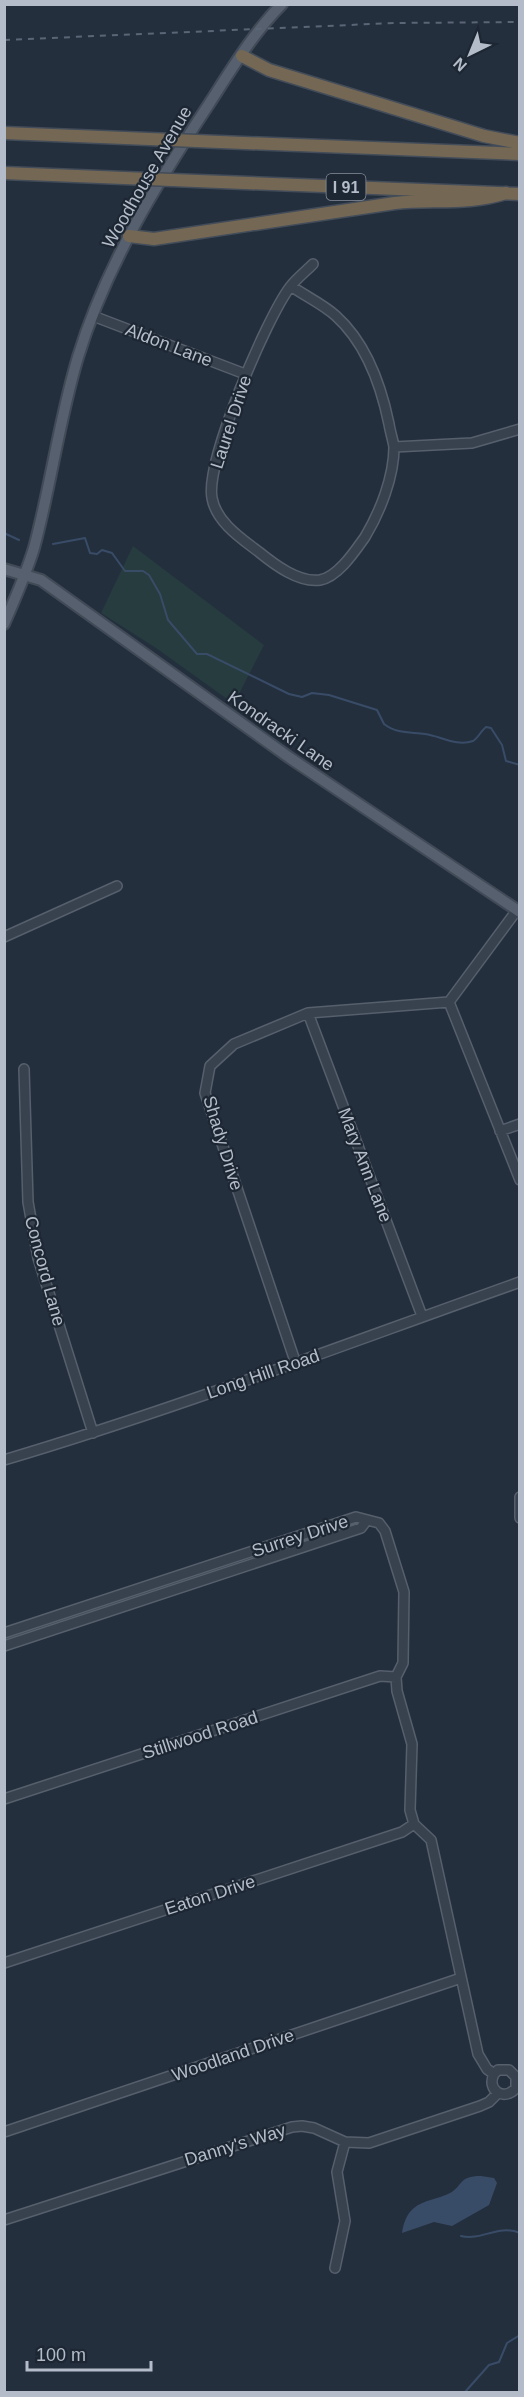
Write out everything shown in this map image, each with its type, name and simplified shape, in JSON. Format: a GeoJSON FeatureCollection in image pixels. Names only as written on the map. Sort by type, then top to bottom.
{"type":"FeatureCollection","features":[{"type":"Feature","properties":{"kind":"highway"},"geometry":{"type":"LineString","coordinates":[[242,56],[269,70],[484,136],[519,143]]}},
{"type":"Feature","properties":{"kind":"highway","name":"I 91"},"geometry":{"type":"LineString","coordinates":[[4,133],[519,154]]}},
{"type":"Feature","properties":{"kind":"highway","name":"I 91"},"geometry":{"type":"LineString","coordinates":[[4,173],[519,194]]}},
{"type":"Feature","properties":{"kind":"highway"},"geometry":{"type":"LineString","coordinates":[[129,236],[154,238],[395,203],[431,200],[477,201],[506,193]]}},
{"type":"Feature","properties":{"kind":"main road","name":"Woodhouse Avenue"},"geometry":{"type":"LineString","coordinates":[[4,624],[25,574],[40,525],[72,379],[93,316],[129,236],[159,183],[242,56],[282,4]]}},
{"type":"Feature","properties":{"kind":"main road","name":"Kondracki Lane"},"geometry":{"type":"LineString","coordinates":[[4,569],[45,582],[290,758],[518,911]]}},
{"type":"Feature","properties":{"kind":"street","name":"Laurel Drive"},"geometry":{"type":"LineString","coordinates":[[291,286],[336,316],[364,349],[383,395],[394,447],[387,490],[375,521],[356,550],[338,569],[322,579],[306,580],[273,563],[236,534],[219,515],[212,498],[216,461],[245,374],[276,310],[291,286],[313,264]]}},
{"type":"Feature","properties":{"kind":"street","name":"Aldon Lane"},"geometry":{"type":"LineString","coordinates":[[93,316],[245,374]]}},
{"type":"Feature","properties":{"kind":"street"},"geometry":{"type":"LineString","coordinates":[[394,447],[472,443],[519,429]]}},
{"type":"Feature","properties":{"kind":"street"},"geometry":{"type":"LineString","coordinates":[[4,937],[117,886]]}},
{"type":"Feature","properties":{"kind":"street"},"geometry":{"type":"LineString","coordinates":[[518,911],[449,1002],[519,1180]]}},
{"type":"Feature","properties":{"kind":"street","name":"Shady Drive"},"geometry":{"type":"LineString","coordinates":[[296,1364],[205,1093],[210,1066],[234,1044],[308,1013],[449,1002]]}},
{"type":"Feature","properties":{"kind":"street","name":"Mary Ann Lane"},"geometry":{"type":"LineString","coordinates":[[308,1013],[422,1316]]}},
{"type":"Feature","properties":{"kind":"street","name":"Concord Lane"},"geometry":{"type":"LineString","coordinates":[[24,1069],[28,1202],[38,1258],[93,1433]]}},
{"type":"Feature","properties":{"kind":"street"},"geometry":{"type":"LineString","coordinates":[[500,1131],[519,1124]]}},
{"type":"Feature","properties":{"kind":"street","name":"Long Hill Road"},"geometry":{"type":"LineString","coordinates":[[4,1460],[93,1433],[296,1364],[519,1282]]}},
{"type":"Feature","properties":{"kind":"street"},"geometry":{"type":"LineString","coordinates":[[519,1497],[519,1518]]}},
{"type":"Feature","properties":{"kind":"street","name":"Surrey Drive"},"geometry":{"type":"LineString","coordinates":[[4,1633],[356,1517],[367,1520],[360,1528],[4,1646]]}},
{"type":"Feature","properties":{"kind":"street"},"geometry":{"type":"LineString","coordinates":[[367,1520],[379,1523],[385,1531],[404,1592],[403,1663],[396,1677],[397,1691],[412,1744],[410,1810],[414,1824],[431,1840],[477,2054],[487,2069],[494,2074],[492,2087],[498,2093]]}},
{"type":"Feature","properties":{"kind":"street","name":"Stillwood Road"},"geometry":{"type":"LineString","coordinates":[[4,1799],[380,1676],[396,1677]]}},
{"type":"Feature","properties":{"kind":"street","name":"Eaton Drive"},"geometry":{"type":"LineString","coordinates":[[4,1963],[402,1832],[414,1824]]}},
{"type":"Feature","properties":{"kind":"street","name":"Woodland Drive"},"geometry":{"type":"LineString","coordinates":[[4,2132],[461,1978]]}},
{"type":"Feature","properties":{"kind":"street","name":"Danny's Way"},"geometry":{"type":"LineString","coordinates":[[4,2220],[292,2127],[314,2128],[345,2142],[369,2143],[480,2106],[489,2102],[498,2093],[503,2095],[516,2088],[516,2077],[513,2072],[503,2069],[494,2074]]}},
{"type":"Feature","properties":{"kind":"street"},"geometry":{"type":"LineString","coordinates":[[335,2268],[345,2221],[337,2172],[345,2142]]}},
{"type":"Feature","properties":{"kind":"green space"},"geometry":{"type":"Polygon","coordinates":[[[133,546],[264,645],[234,704],[156,648],[101,613],[133,546]]]}},
{"type":"Feature","properties":{"kind":"water"},"geometry":{"type":"Polygon","coordinates":[[[481,2176],[494,2178],[497,2183],[489,2205],[452,2226],[434,2222],[402,2233],[407,2216],[418,2205],[450,2193],[468,2178],[481,2176]]]}},
{"type":"Feature","properties":{"kind":"waterway"},"geometry":{"type":"LineString","coordinates":[[4,533],[19,540]]}},
{"type":"Feature","properties":{"kind":"waterway"},"geometry":{"type":"LineString","coordinates":[[53,544],[85,538],[90,553],[97,554],[102,550],[112,553],[125,571],[143,571],[149,575],[160,594],[168,620],[197,654],[207,654],[289,694],[302,697],[312,693],[329,695],[377,710],[384,724],[399,731],[467,743],[473,741],[486,727],[491,728],[502,745],[506,761],[520,765]]}},
{"type":"Feature","properties":{"kind":"waterway"},"geometry":{"type":"LineString","coordinates":[[461,2236],[469,2237],[504,2230],[520,2233]]}},
{"type":"Feature","properties":{"kind":"waterway"},"geometry":{"type":"LineString","coordinates":[[465,2392],[489,2365],[499,2362],[507,2343],[520,2335]]}},
{"type":"Feature","properties":{"kind":"railway"},"geometry":{"type":"LineString","coordinates":[[4,40],[395,23],[520,22]]}}]}
